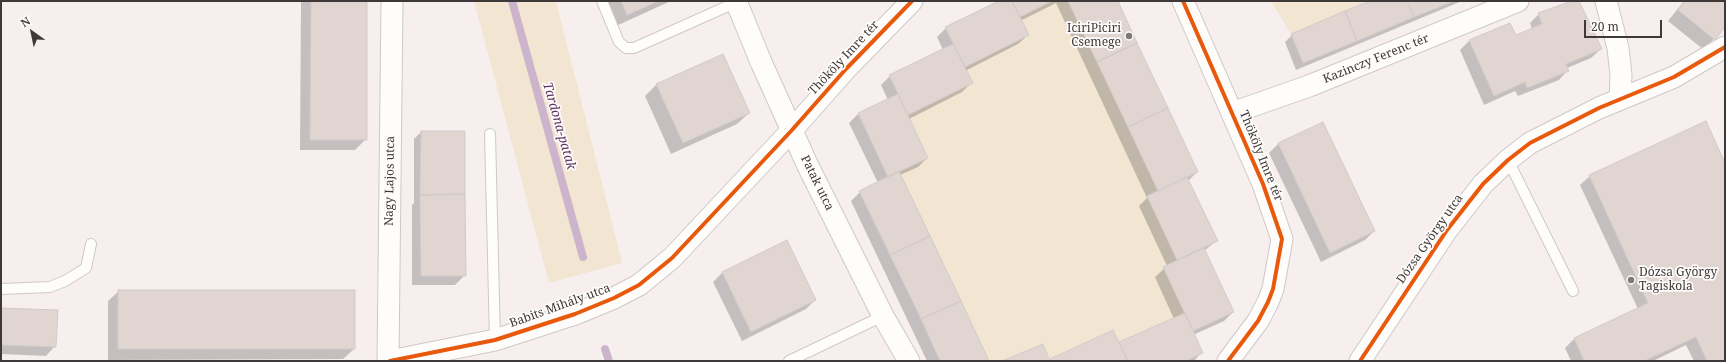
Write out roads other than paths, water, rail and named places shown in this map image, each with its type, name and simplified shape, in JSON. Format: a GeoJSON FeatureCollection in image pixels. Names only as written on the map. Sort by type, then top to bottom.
{"type":"FeatureCollection","features":[{"type":"Feature","properties":{"kind":"street","name":"Nagy Lajos utca"},"geometry":{"type":"LineString","coordinates":[[389,361],[392,1]]}},
{"type":"Feature","properties":{"kind":"street","name":"Thököly Imre tér"},"geometry":{"type":"LineString","coordinates":[[792,130],[845,70],[912,1]]}},
{"type":"Feature","properties":{"kind":"street","name":"Thököly Imre tér"},"geometry":{"type":"LineString","coordinates":[[1183,1],[1263,184],[1282,239],[1268,302],[1258,321],[1228,361]]}},
{"type":"Feature","properties":{"kind":"street","name":"Kazinczy Ferenc tér"},"geometry":{"type":"LineString","coordinates":[[1232,113],[1308,86],[1518,1]]}},
{"type":"Feature","properties":{"kind":"street"},"geometry":{"type":"LineString","coordinates":[[1606,1],[1618,48],[1621,75],[1620,99]]}},
{"type":"Feature","properties":{"kind":"street","name":"Patak utca"},"geometry":{"type":"LineString","coordinates":[[736,2],[792,130],[883,316],[909,361]]}},
{"type":"Feature","properties":{"kind":"street","name":"Dózsa György utca"},"geometry":{"type":"LineString","coordinates":[[1360,361],[1447,230],[1482,184],[1508,160],[1530,143],[1620,99],[1674,77],[1725,48]]}},
{"type":"Feature","properties":{"kind":"street","name":"Babits Mihály utca"},"geometry":{"type":"LineString","coordinates":[[389,361],[495,340],[575,314],[614,298],[639,285],[672,258],[792,130]]}},
{"type":"Feature","properties":{"kind":"lane"},"geometry":{"type":"LineString","coordinates":[[602,1],[619,42],[626,48],[634,48],[736,2]]}},
{"type":"Feature","properties":{"kind":"lane"},"geometry":{"type":"LineString","coordinates":[[490,134],[495,340]]}},
{"type":"Feature","properties":{"kind":"lane"},"geometry":{"type":"LineString","coordinates":[[1508,160],[1572,291]]}},
{"type":"Feature","properties":{"kind":"lane"},"geometry":{"type":"LineString","coordinates":[[1,289],[50,287],[64,281],[86,268],[91,244]]}},
{"type":"Feature","properties":{"kind":"lane"},"geometry":{"type":"LineString","coordinates":[[789,361],[883,316]]}},
{"type":"Feature","properties":{"kind":"waterway","name":"Tardona-patak"},"geometry":{"type":"LineString","coordinates":[[512,1],[583,257]]}},
{"type":"Feature","properties":{"kind":"waterway","name":"Tardona-patak"},"geometry":{"type":"LineString","coordinates":[[605,349],[609,361]]}},
{"type":"Feature","properties":{"kind":"place","name":"IciriPiciri Csemege"},"geometry":{"type":"Point","coordinates":[1129,36]}},
{"type":"Feature","properties":{"kind":"place","name":"Dózsa György Tagiskola"},"geometry":{"type":"Point","coordinates":[1631,280]}}]}
